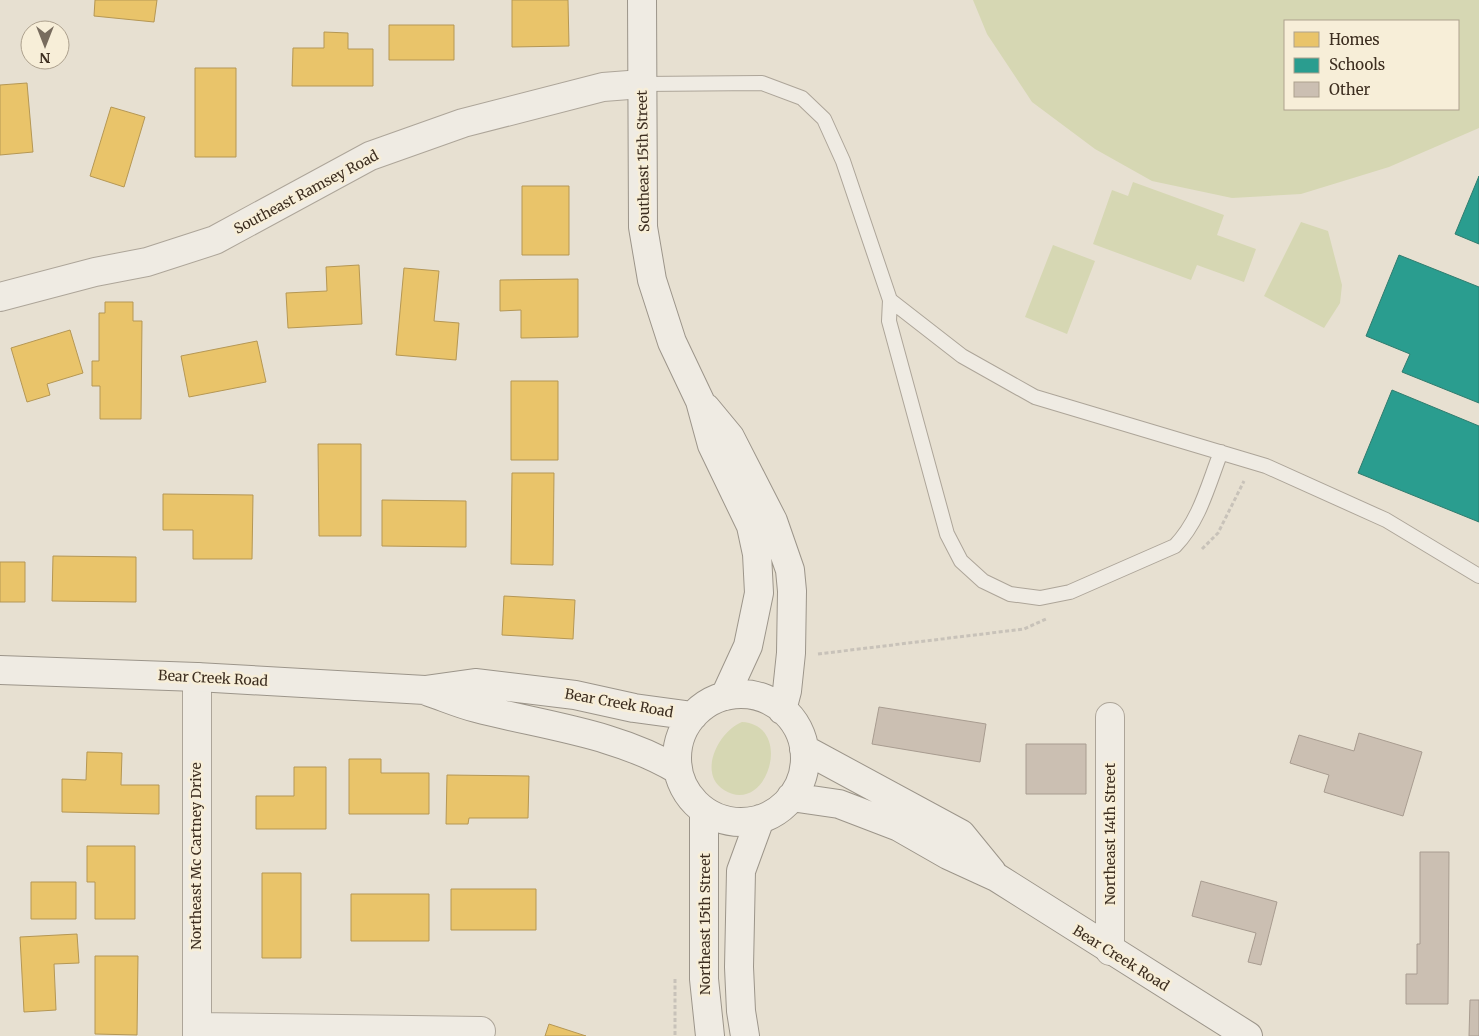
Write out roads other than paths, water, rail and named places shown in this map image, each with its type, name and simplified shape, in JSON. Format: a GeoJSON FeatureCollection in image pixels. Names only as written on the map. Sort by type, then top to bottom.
{"type":"FeatureCollection","features":[{"type":"Feature","properties":{"kind":"street","name":"Southeast 15th Street"},"geometry":{"type":"LineString","coordinates":[[642,0],[643,227],[652,280],[672,342],[700,401],[712,445],[751,526],[757,554],[759,593],[748,646],[725,696]]}},
{"type":"Feature","properties":{"kind":"street","name":"Southeast Ramsey Road"},"geometry":{"type":"LineString","coordinates":[[0,297],[95,272],[147,262],[215,240],[370,156],[463,123],[603,87],[642,84]]}},
{"type":"Feature","properties":{"kind":"street","name":"Southeast 15th Street"},"geometry":{"type":"LineString","coordinates":[[700,401],[730,437],[773,521],[790,570],[792,592],[791,653],[787,691],[782,710]]}},
{"type":"Feature","properties":{"kind":"street","name":"Bear Creek Road"},"geometry":{"type":"LineString","coordinates":[[0,670],[197,676],[425,690],[475,683],[575,695],[634,708],[693,716]]}},
{"type":"Feature","properties":{"kind":"street","name":"Northeast Mc Cartney Drive"},"geometry":{"type":"LineString","coordinates":[[197,676],[197,1032]]}},
{"type":"Feature","properties":{"kind":"street","name":"Bear Creek Road"},"geometry":{"type":"LineString","coordinates":[[425,690],[475,708],[568,728],[623,744],[678,770]]}},
{"type":"Feature","properties":{"kind":"street"},"geometry":{"type":"LineString","coordinates":[[745,695],[765,700],[782,710],[800,734],[804,749],[804,766],[800,783],[792,797],[776,811],[760,819],[741,822],[724,820],[704,812],[684,787],[678,770],[677,751],[682,732],[693,716],[708,703],[725,696],[745,695]]}},
{"type":"Feature","properties":{"kind":"street","name":"Northeast 14th Street"},"geometry":{"type":"LineString","coordinates":[[1110,717],[1110,951]]}},
{"type":"Feature","properties":{"kind":"street","name":"Bear Creek Road"},"geometry":{"type":"LineString","coordinates":[[804,749],[961,834],[996,878]]}},
{"type":"Feature","properties":{"kind":"street","name":"Bear Creek Road"},"geometry":{"type":"LineString","coordinates":[[792,797],[839,804],[899,827],[948,856],[996,878],[1248,1036]]}},
{"type":"Feature","properties":{"kind":"street","name":"Northeast 15th Street"},"geometry":{"type":"LineString","coordinates":[[704,812],[704,979],[710,1036]]}},
{"type":"Feature","properties":{"kind":"street"},"geometry":{"type":"LineString","coordinates":[[745,1036],[741,1011],[739,966],[741,871],[760,819]]}},
{"type":"Feature","properties":{"kind":"street"},"geometry":{"type":"LineString","coordinates":[[197,1032],[481,1031]]}},
{"type":"Feature","properties":{"kind":"lane"},"geometry":{"type":"LineString","coordinates":[[642,84],[762,83],[802,98],[824,119],[843,161],[890,300],[889,321],[947,534],[961,561],[983,581],[1010,594],[1040,598],[1070,592],[1175,546],[1187,533],[1196,518],[1220,452]]}},
{"type":"Feature","properties":{"kind":"lane"},"geometry":{"type":"LineString","coordinates":[[890,300],[962,356],[1035,397],[1266,466],[1386,520],[1479,576]]}}]}
